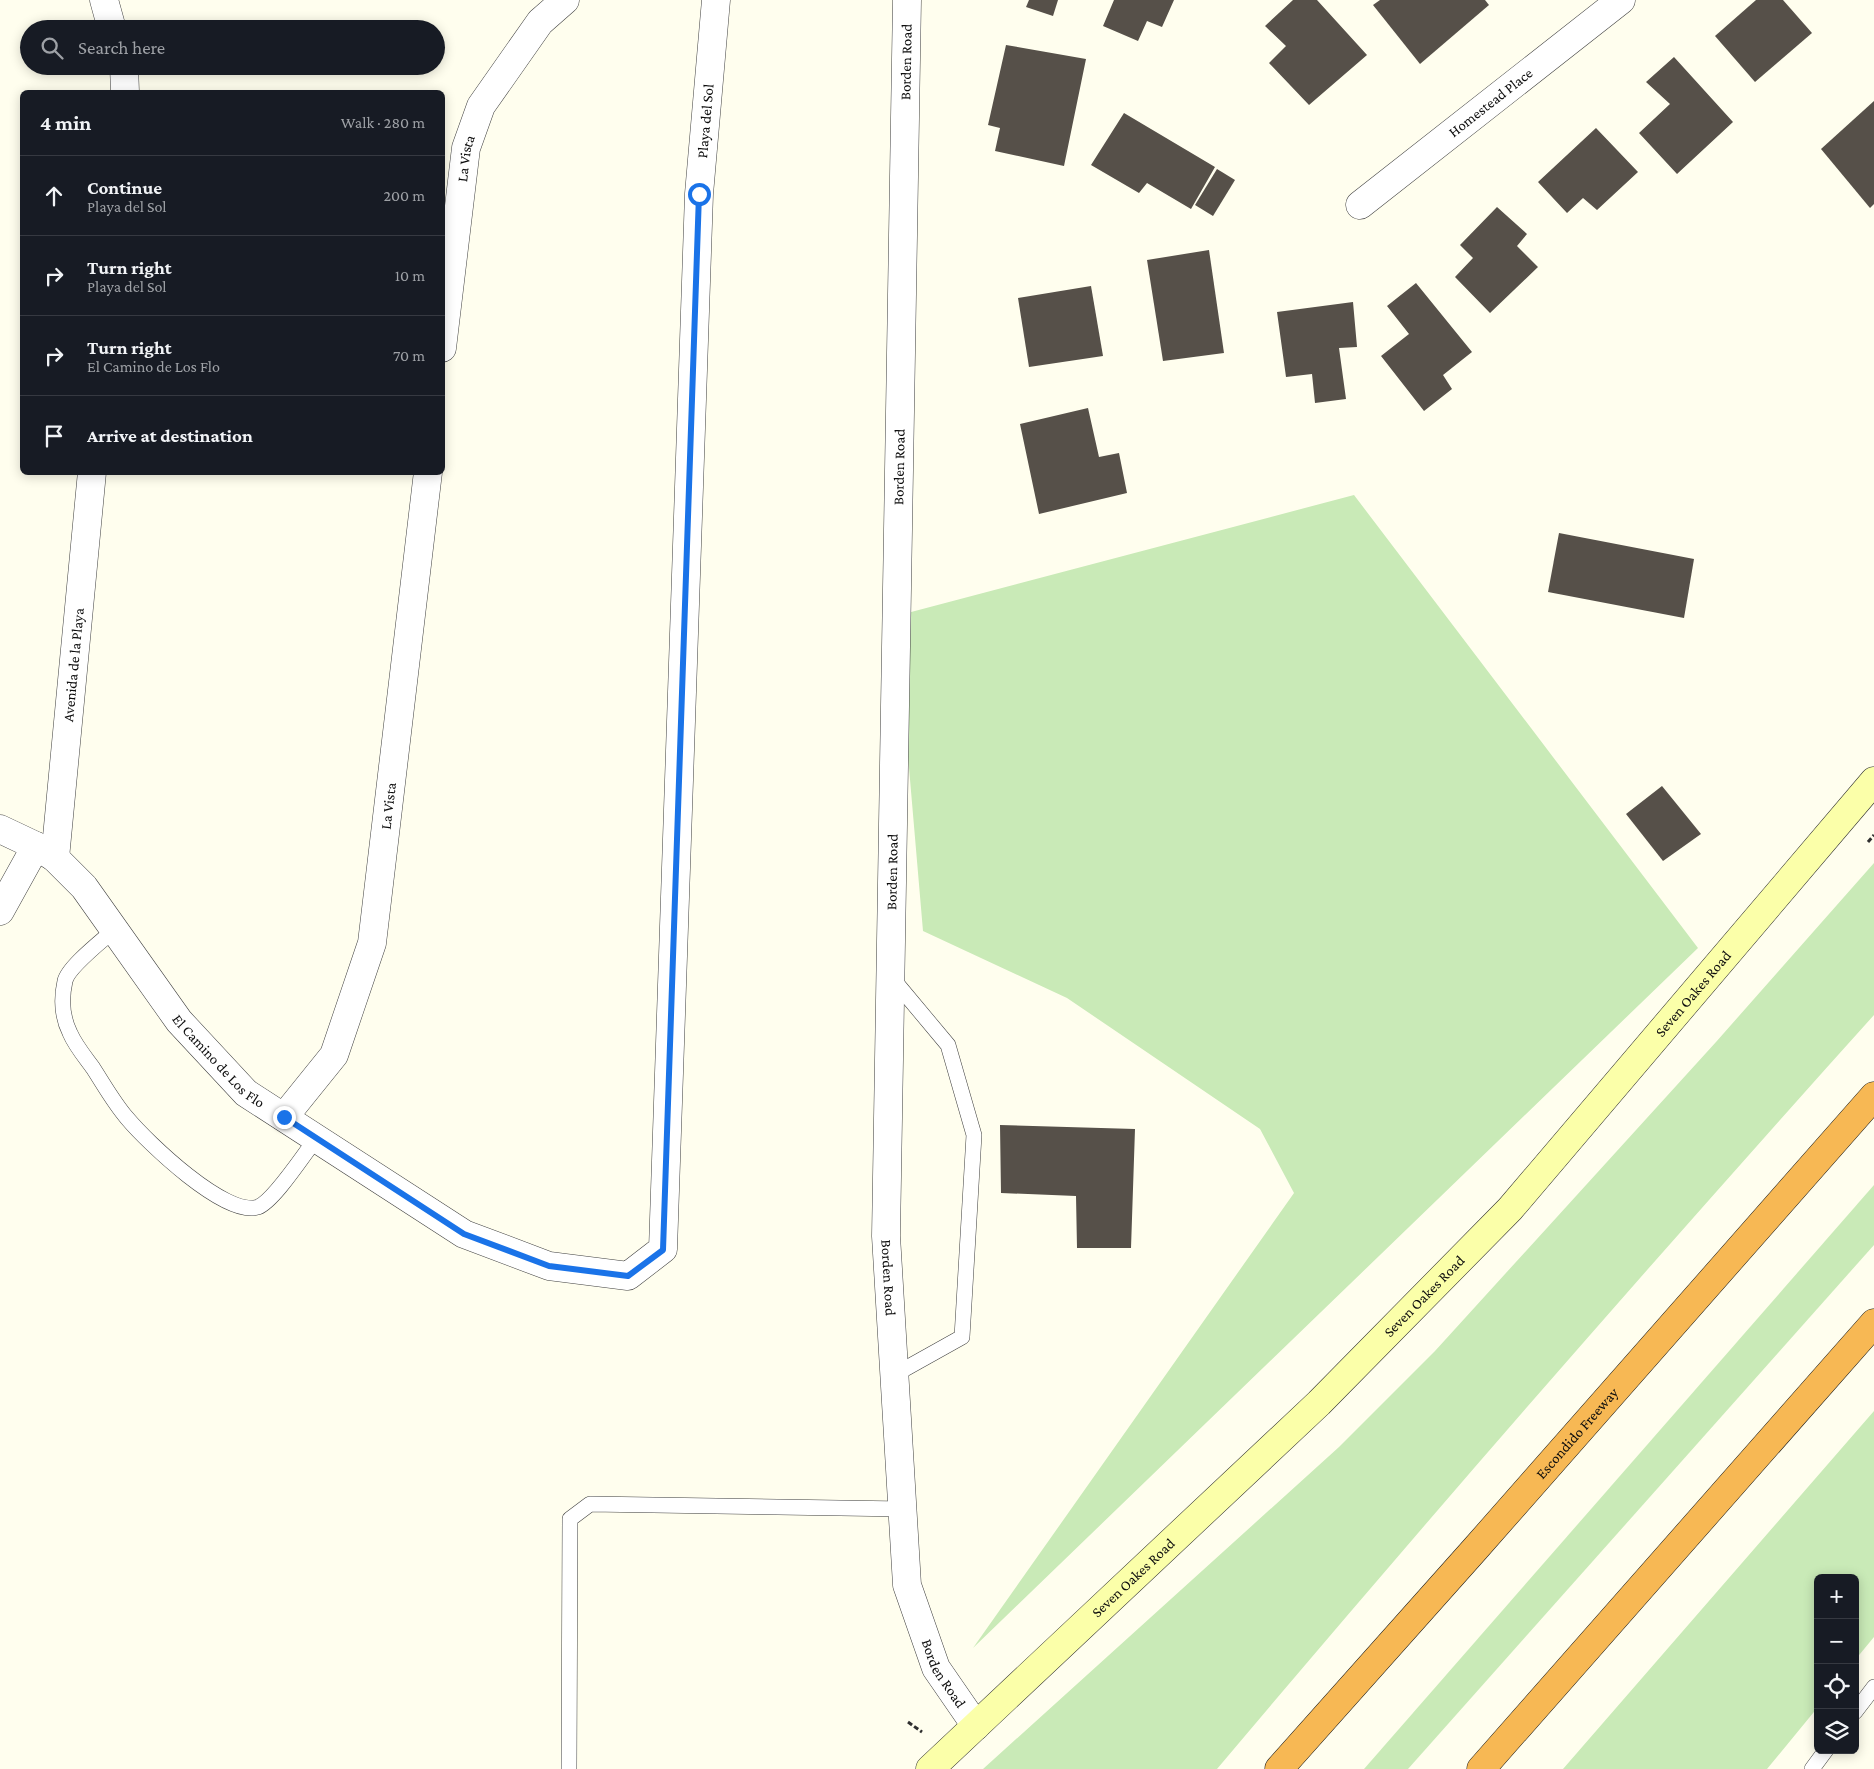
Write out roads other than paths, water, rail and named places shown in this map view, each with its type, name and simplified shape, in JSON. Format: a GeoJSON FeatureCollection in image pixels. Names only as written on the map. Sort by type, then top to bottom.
{"type":"FeatureCollection","features":[{"type":"Feature","properties":{"kind":"highway","name":"Escondido Freeway"},"geometry":{"type":"LineString","coordinates":[[1279,1769],[1496,1526],[1874,1096]]}},
{"type":"Feature","properties":{"kind":"highway"},"geometry":{"type":"LineString","coordinates":[[1481,1769],[1874,1323]]}},
{"type":"Feature","properties":{"kind":"street"},"geometry":{"type":"LineString","coordinates":[[104,0],[110,20]]}},
{"type":"Feature","properties":{"kind":"street","name":"La Vista"},"geometry":{"type":"LineString","coordinates":[[445,323],[466,148],[481,106],[540,22],[565,0]]}},
{"type":"Feature","properties":{"kind":"street","name":"Playa del Sol"},"geometry":{"type":"LineString","coordinates":[[628,1276],[663,1250],[699,194],[716,0]]}},
{"type":"Feature","properties":{"kind":"street","name":"Borden Road"},"geometry":{"type":"LineString","coordinates":[[907,0],[886,1236],[907,1585],[936,1668],[976,1726]]}},
{"type":"Feature","properties":{"kind":"street","name":"Homestead Place"},"geometry":{"type":"LineString","coordinates":[[1360,205],[1622,0]]}},
{"type":"Feature","properties":{"kind":"street"},"geometry":{"type":"LineString","coordinates":[[124,75],[125,90]]}},
{"type":"Feature","properties":{"kind":"street","name":"Avenida de la Playa"},"geometry":{"type":"LineString","coordinates":[[0,912],[46,852],[92,475]]}},
{"type":"Feature","properties":{"kind":"street","name":"La Vista"},"geometry":{"type":"LineString","coordinates":[[284,1117],[334,1055],[372,943],[428,475]]}},
{"type":"Feature","properties":{"kind":"street","name":"Seven Oakes Road"},"geometry":{"type":"LineString","coordinates":[[930,1769],[1319,1403],[1510,1209],[1874,781]]}},
{"type":"Feature","properties":{"kind":"street"},"geometry":{"type":"LineString","coordinates":[[0,829],[46,852]]}},
{"type":"Feature","properties":{"kind":"street","name":"El Camino de Los Flo"},"geometry":{"type":"LineString","coordinates":[[46,852],[84,887],[179,1021],[246,1092],[464,1234],[549,1266],[628,1276]]}},
{"type":"Feature","properties":{"kind":"lane"},"geometry":{"type":"LineString","coordinates":[[114,930],[78,962],[65,979],[62,1009],[70,1034],[126,1118],[165,1158],[207,1191],[247,1209],[259,1207],[271,1198],[316,1138]]}},
{"type":"Feature","properties":{"kind":"lane"},"geometry":{"type":"LineString","coordinates":[[891,977],[948,1045],[974,1135],[962,1337],[894,1375]]}},
{"type":"Feature","properties":{"kind":"lane"},"geometry":{"type":"LineString","coordinates":[[569,1769],[570,1519],[590,1504],[902,1509]]}},
{"type":"Feature","properties":{"kind":"lane"},"geometry":{"type":"LineString","coordinates":[[1857,1709],[1874,1687]]}},
{"type":"Feature","properties":{"kind":"lane"},"geometry":{"type":"LineString","coordinates":[[1812,1769],[1823,1754]]}}]}
